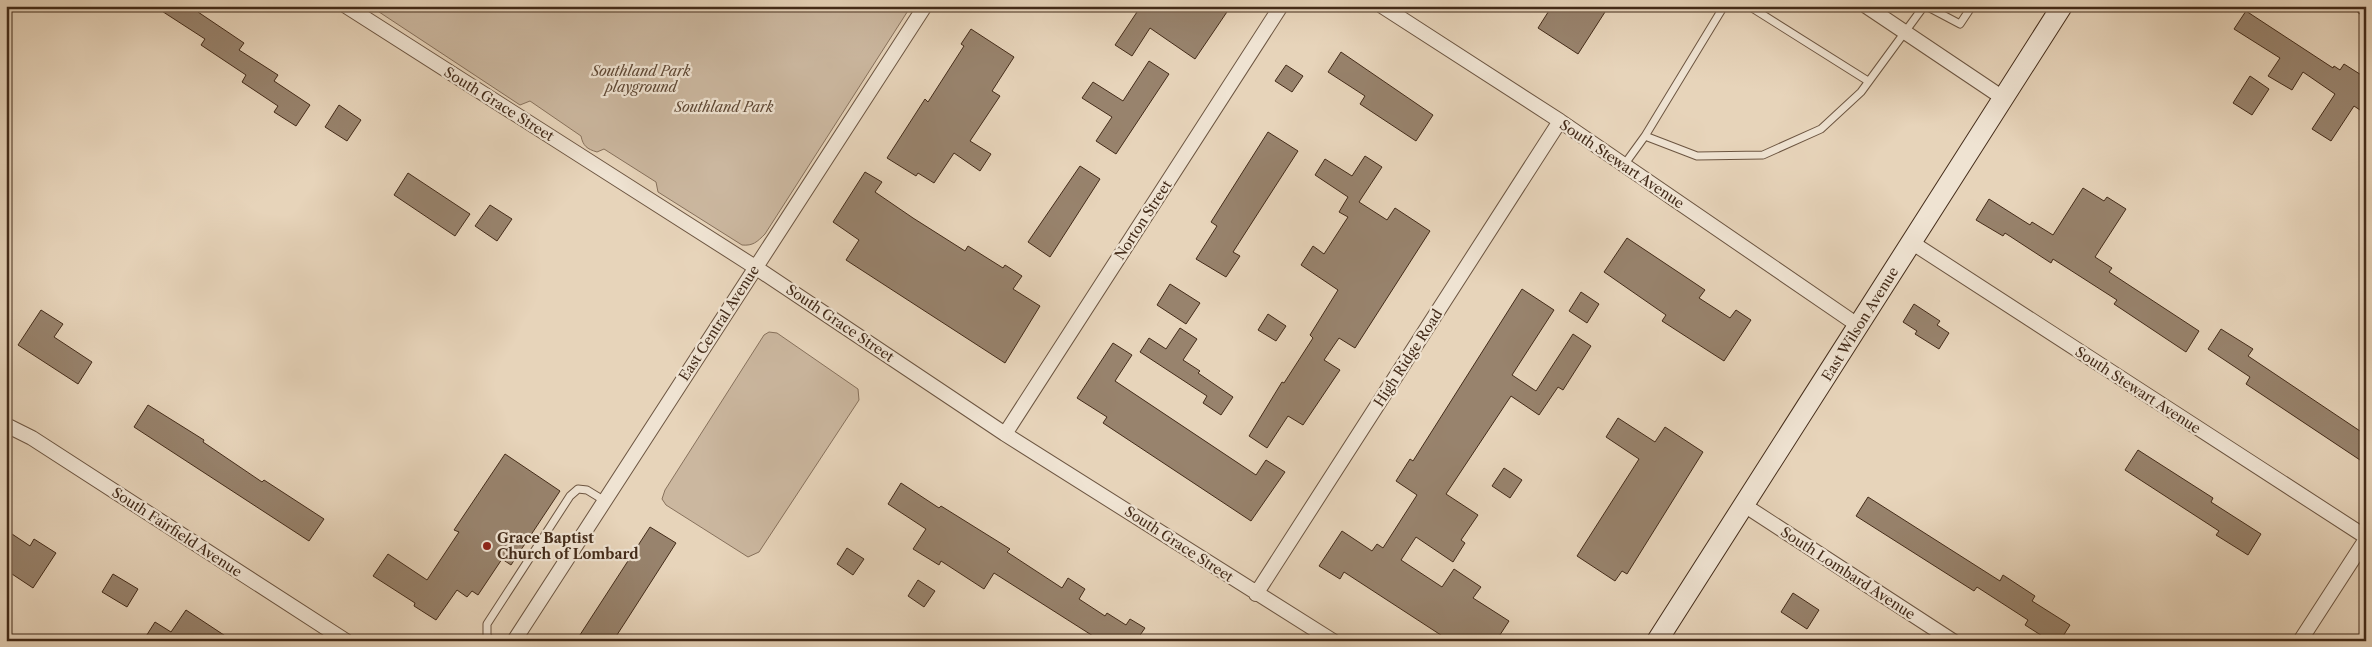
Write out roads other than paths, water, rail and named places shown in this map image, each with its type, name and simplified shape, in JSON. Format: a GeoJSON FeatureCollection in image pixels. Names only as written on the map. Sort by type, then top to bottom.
{"type":"FeatureCollection","features":[{"type":"Feature","properties":{"kind":"street","name":"South Grace Street"},"geometry":{"type":"LineString","coordinates":[[346,6],[756,267],[1005,434],[1333,641]]}},
{"type":"Feature","properties":{"kind":"street","name":"East Central Avenue"},"geometry":{"type":"LineString","coordinates":[[514,641],[924,6]]}},
{"type":"Feature","properties":{"kind":"street","name":"Norton Street"},"geometry":{"type":"LineString","coordinates":[[1005,434],[1281,6]]}},
{"type":"Feature","properties":{"kind":"street","name":"South Stewart Avenue"},"geometry":{"type":"LineString","coordinates":[[1382,6],[1560,121],[1859,326]]}},
{"type":"Feature","properties":{"kind":"street"},"geometry":{"type":"LineString","coordinates":[[1866,6],[2003,98]]}},
{"type":"Feature","properties":{"kind":"street","name":"East Wilson Avenue"},"geometry":{"type":"LineString","coordinates":[[1657,641],[2062,6]]}},
{"type":"Feature","properties":{"kind":"street"},"geometry":{"type":"LineString","coordinates":[[2362,6],[2366,9]]}},
{"type":"Feature","properties":{"kind":"street","name":"High Ridge Road"},"geometry":{"type":"LineString","coordinates":[[1256,594],[1560,121]]}},
{"type":"Feature","properties":{"kind":"street","name":"South Stewart Avenue"},"geometry":{"type":"LineString","coordinates":[[1911,242],[2366,538]]}},
{"type":"Feature","properties":{"kind":"street","name":"South Fairfield Avenue"},"geometry":{"type":"LineString","coordinates":[[6,426],[32,438],[346,641]]}},
{"type":"Feature","properties":{"kind":"street","name":"South Lombard Avenue"},"geometry":{"type":"LineString","coordinates":[[1744,505],[1953,641]]}},
{"type":"Feature","properties":{"kind":"street"},"geometry":{"type":"LineString","coordinates":[[2300,641],[2366,538]]}},
{"type":"Feature","properties":{"kind":"lane"},"geometry":{"type":"LineString","coordinates":[[1624,165],[1645,136],[1724,6]]}},
{"type":"Feature","properties":{"kind":"lane"},"geometry":{"type":"LineString","coordinates":[[1749,6],[1868,81]]}},
{"type":"Feature","properties":{"kind":"lane"},"geometry":{"type":"LineString","coordinates":[[1645,136],[1697,156],[1762,155],[1822,129],[1861,92],[1925,6],[1960,24],[1972,6]]}},
{"type":"Feature","properties":{"kind":"lane"},"geometry":{"type":"LineString","coordinates":[[492,641],[487,636],[487,624],[570,496],[578,489],[587,490],[605,501]]}},
{"type":"Feature","properties":{"kind":"place","name":"Grace Baptist Church of Lombard"},"geometry":{"type":"Point","coordinates":[487,546]}},
{"type":"Feature","properties":{"kind":"park label","name":"Southland Park playground"},"geometry":{"type":"Point","coordinates":[641,79]}},
{"type":"Feature","properties":{"kind":"park label","name":"Southland Park"},"geometry":{"type":"Point","coordinates":[724,107]}}]}
